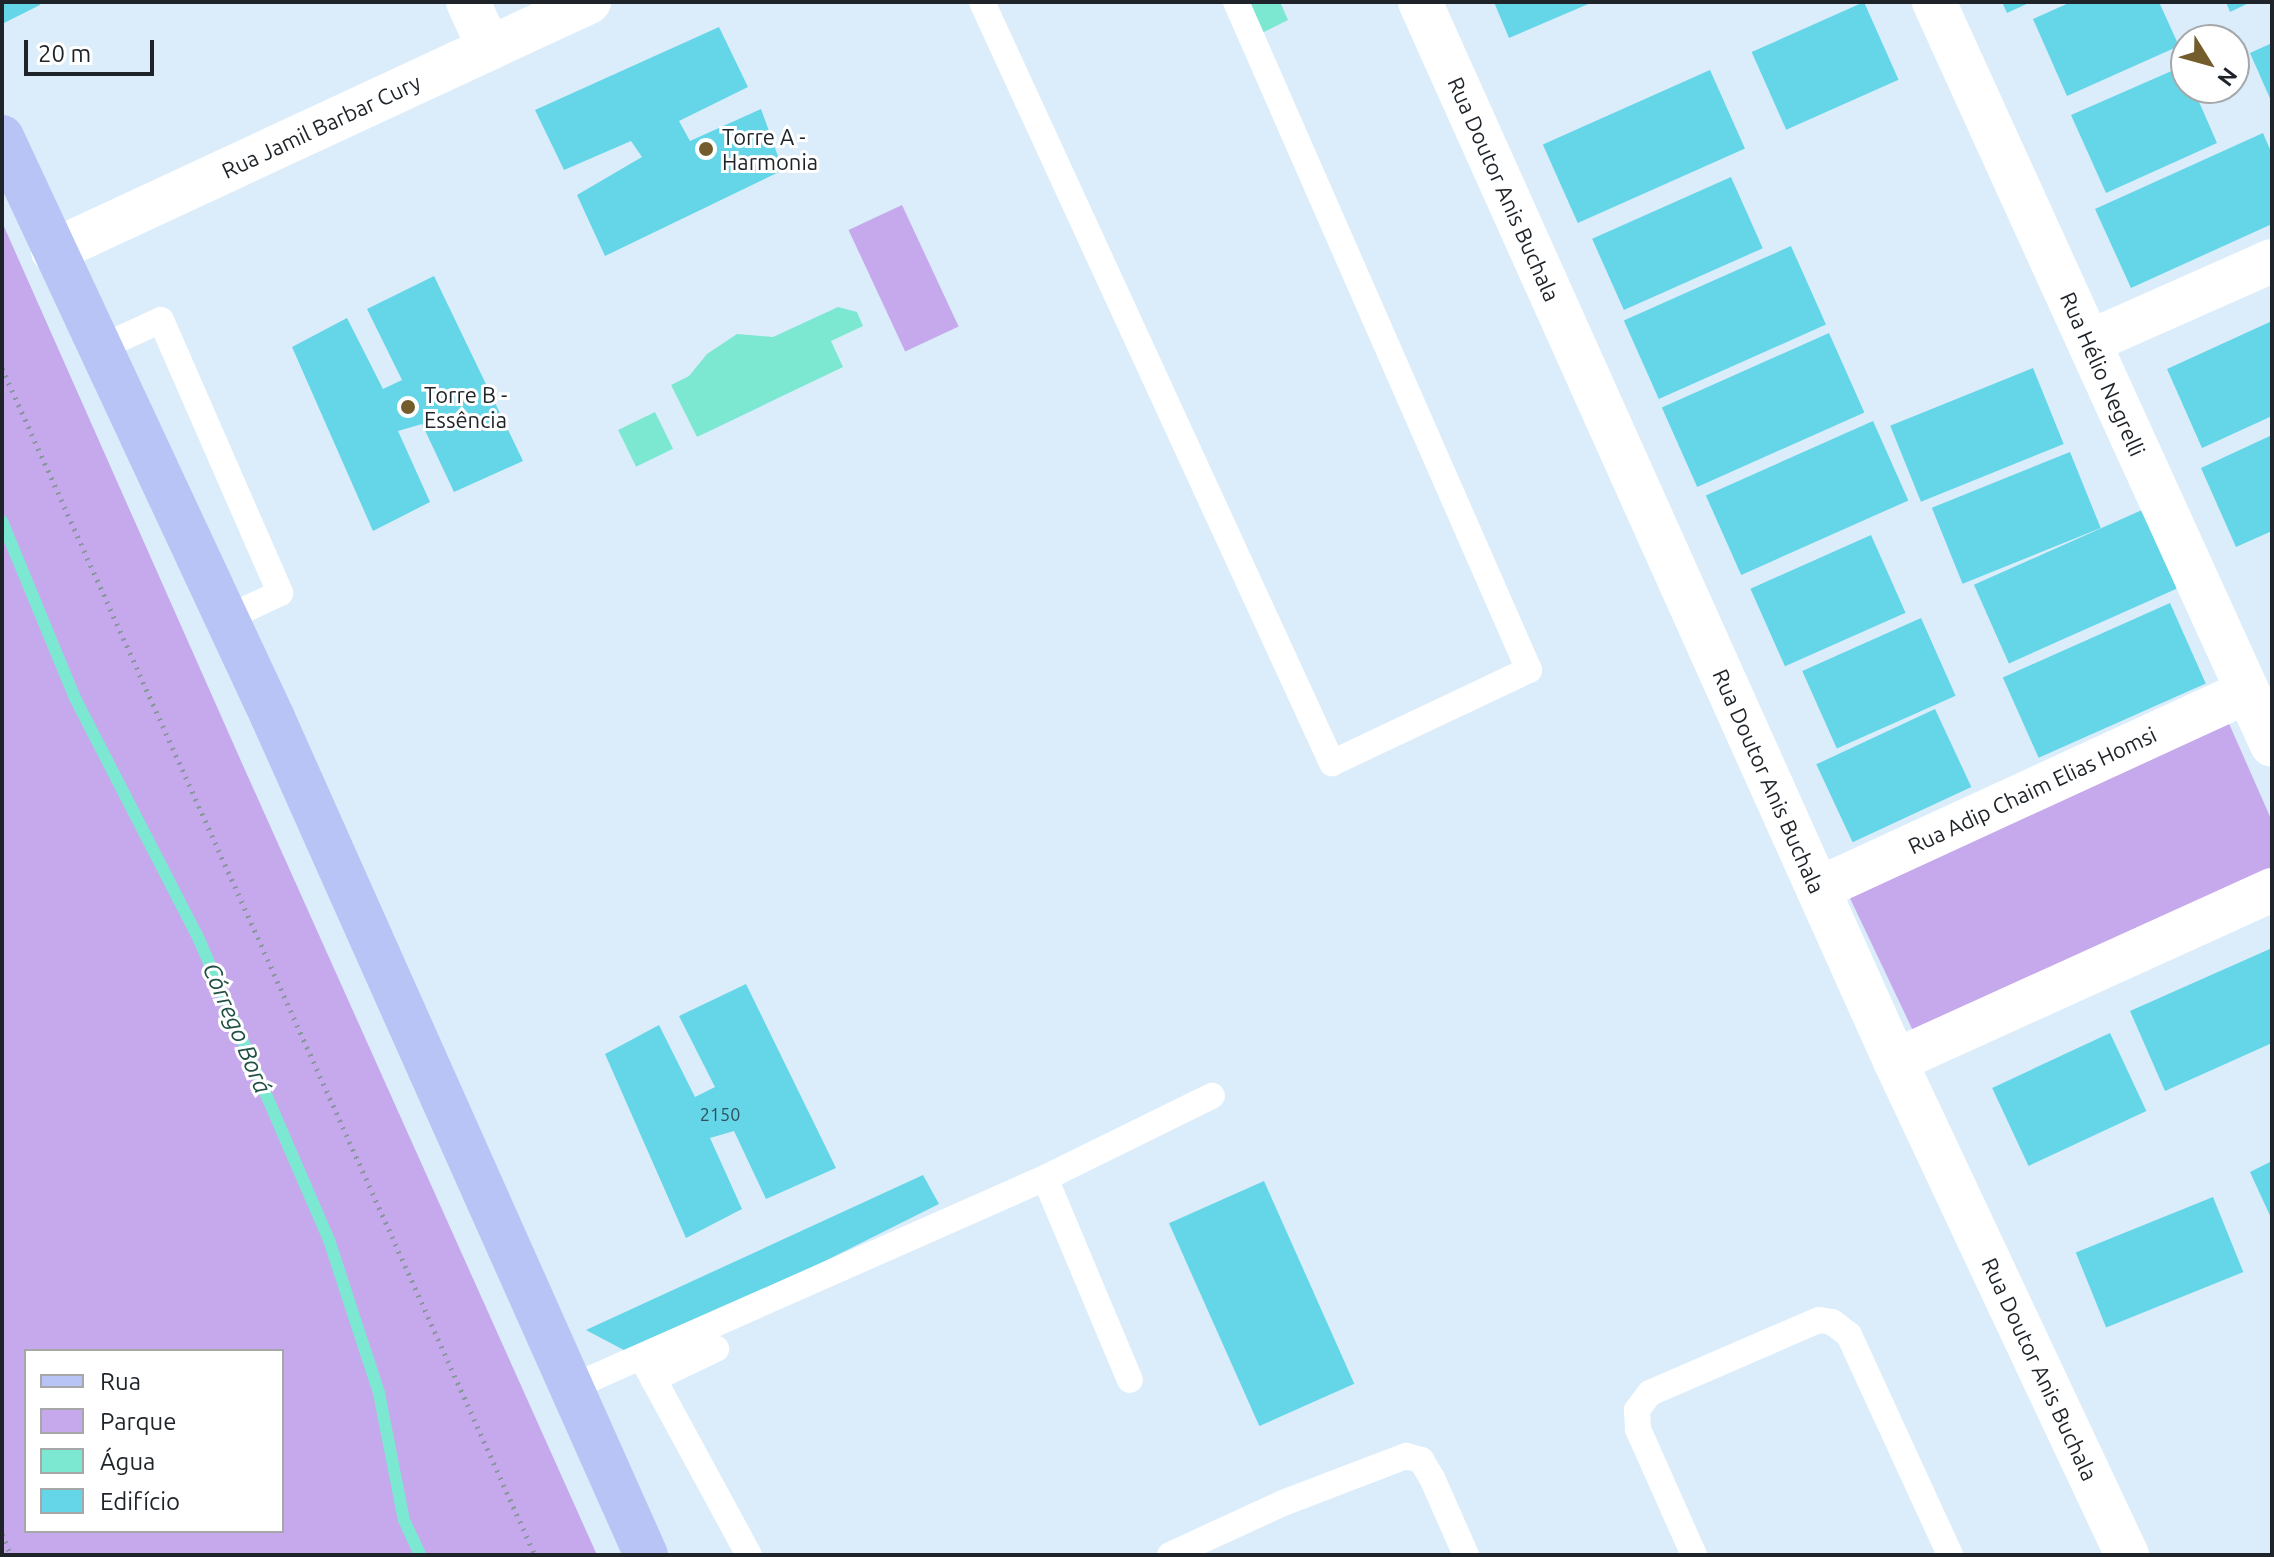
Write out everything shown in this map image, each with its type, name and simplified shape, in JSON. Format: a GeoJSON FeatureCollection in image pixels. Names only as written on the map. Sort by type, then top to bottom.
{"type":"FeatureCollection","features":[{"type":"Feature","properties":{"kind":"main road"},"geometry":{"type":"LineString","coordinates":[[2,137],[98,349],[227,618],[646,1555]]}},
{"type":"Feature","properties":{"kind":"street"},"geometry":{"type":"LineString","coordinates":[[468,2],[489,48]]}},
{"type":"Feature","properties":{"kind":"street","name":"Rua Jamil Barbar Cury"},"geometry":{"type":"LineString","coordinates":[[53,251],[589,2]]}},
{"type":"Feature","properties":{"kind":"street","name":"Rua Doutor Anis Buchala"},"geometry":{"type":"LineString","coordinates":[[1420,2],[1895,1061],[2127,1555]]}},
{"type":"Feature","properties":{"kind":"street","name":"Rua Hélio Negrelli"},"geometry":{"type":"LineString","coordinates":[[1934,2],[2272,745]]}},
{"type":"Feature","properties":{"kind":"street"},"geometry":{"type":"LineString","coordinates":[[2089,342],[2272,261]]}},
{"type":"Feature","properties":{"kind":"street","name":"Rua Adip Chaim Elias Homsi"},"geometry":{"type":"LineString","coordinates":[[1818,889],[2247,692]]}},
{"type":"Feature","properties":{"kind":"street"},"geometry":{"type":"LineString","coordinates":[[1895,1061],[2272,890]]}},
{"type":"Feature","properties":{"kind":"lane"},"geometry":{"type":"LineString","coordinates":[[982,2],[1332,763],[1529,670],[1236,2]]}},
{"type":"Feature","properties":{"kind":"lane"},"geometry":{"type":"LineString","coordinates":[[98,349],[167,316],[200,387],[280,593],[227,618]]}},
{"type":"Feature","properties":{"kind":"lane"},"geometry":{"type":"LineString","coordinates":[[648,1368],[1212,1096]]}},
{"type":"Feature","properties":{"kind":"lane"},"geometry":{"type":"LineString","coordinates":[[1045,1178],[1130,1380]]}},
{"type":"Feature","properties":{"kind":"lane"},"geometry":{"type":"LineString","coordinates":[[1694,1555],[1638,1429],[1637,1410],[1650,1393],[1819,1320],[1832,1322],[1849,1335],[1950,1555]]}},
{"type":"Feature","properties":{"kind":"lane"},"geometry":{"type":"LineString","coordinates":[[570,1388],[716,1349]]}},
{"type":"Feature","properties":{"kind":"lane"},"geometry":{"type":"LineString","coordinates":[[648,1368],[749,1555]]}},
{"type":"Feature","properties":{"kind":"lane"},"geometry":{"type":"LineString","coordinates":[[1170,1555],[1283,1503],[1406,1456],[1421,1460],[1432,1478],[1466,1555]]}},
{"type":"Feature","properties":{"kind":"path"},"geometry":{"type":"LineString","coordinates":[[2,368],[535,1555]]}},
{"type":"Feature","properties":{"kind":"path"},"geometry":{"type":"LineString","coordinates":[[2,1534],[11,1555]]}},
{"type":"Feature","properties":{"kind":"green space"},"geometry":{"type":"Polygon","coordinates":[[[902,205],[959,326],[905,351],[849,230],[902,205]]]}},
{"type":"Feature","properties":{"kind":"green space"},"geometry":{"type":"Polygon","coordinates":[[[2,222],[245,770],[597,1555],[2,1555],[2,222]]]}},
{"type":"Feature","properties":{"kind":"green space"},"geometry":{"type":"Polygon","coordinates":[[[2227,719],[2272,821],[2272,874],[1916,1037],[1848,894],[2227,719]]]}},
{"type":"Feature","properties":{"kind":"water"},"geometry":{"type":"Polygon","coordinates":[[[1247,2],[1280,2],[1288,20],[1262,33],[1247,2]]]}},
{"type":"Feature","properties":{"kind":"water"},"geometry":{"type":"Polygon","coordinates":[[[838,307],[857,312],[863,326],[831,341],[843,367],[697,437],[671,385],[689,376],[707,354],[737,334],[773,337],[838,307]]]}},
{"type":"Feature","properties":{"kind":"water"},"geometry":{"type":"Polygon","coordinates":[[[655,412],[673,449],[636,467],[618,430],[655,412]]]}},
{"type":"Feature","properties":{"kind":"building"},"geometry":{"type":"Polygon","coordinates":[[[2,2],[39,2],[40,5],[2,24],[2,2]]]}},
{"type":"Feature","properties":{"kind":"building"},"geometry":{"type":"Polygon","coordinates":[[[1494,2],[1593,2],[1509,38],[1494,2]]]}},
{"type":"Feature","properties":{"kind":"building"},"geometry":{"type":"Polygon","coordinates":[[[1864,2],[1899,80],[1786,130],[1752,52],[1864,2]]]}},
{"type":"Feature","properties":{"kind":"building"},"geometry":{"type":"Polygon","coordinates":[[[2002,2],[2031,2],[2007,13],[2002,2]]]}},
{"type":"Feature","properties":{"kind":"building"},"geometry":{"type":"Polygon","coordinates":[[[2071,2],[2159,2],[2170,26],[2170,50],[2067,96],[2033,19],[2071,2]]]}},
{"type":"Feature","properties":{"kind":"building"},"geometry":{"type":"Polygon","coordinates":[[[2226,2],[2251,2],[2230,12],[2226,2]]]}},
{"type":"Feature","properties":{"kind":"building","name":"Torre A - Harmonia"},"geometry":{"type":"Polygon","coordinates":[[[719,27],[748,87],[679,121],[690,141],[761,109],[783,170],[605,256],[577,195],[642,157],[631,141],[564,170],[535,110],[719,27]]]}},
{"type":"Feature","properties":{"kind":"building"},"geometry":{"type":"Polygon","coordinates":[[[2272,43],[2272,103],[2250,53],[2272,43]]]}},
{"type":"Feature","properties":{"kind":"building"},"geometry":{"type":"Polygon","coordinates":[[[1710,70],[1745,149],[1578,223],[1543,144],[1710,70]]]}},
{"type":"Feature","properties":{"kind":"building"},"geometry":{"type":"Polygon","coordinates":[[[2170,72],[2170,104],[2200,104],[2217,143],[2106,193],[2071,115],[2170,72]]]}},
{"type":"Feature","properties":{"kind":"building"},"geometry":{"type":"Polygon","coordinates":[[[2263,133],[2272,154],[2272,224],[2131,288],[2095,209],[2263,133]]]}},
{"type":"Feature","properties":{"kind":"building"},"geometry":{"type":"Polygon","coordinates":[[[1731,177],[1763,248],[1624,310],[1592,239],[1731,177]]]}},
{"type":"Feature","properties":{"kind":"building"},"geometry":{"type":"Polygon","coordinates":[[[1791,246],[1826,325],[1659,399],[1624,320],[1791,246]]]}},
{"type":"Feature","properties":{"kind":"building","name":"Torre B - Essência"},"geometry":{"type":"Polygon","coordinates":[[[434,276],[523,461],[454,492],[422,424],[398,431],[430,502],[373,531],[292,347],[347,318],[383,389],[402,380],[367,309],[434,276]]]}},
{"type":"Feature","properties":{"kind":"building"},"geometry":{"type":"Polygon","coordinates":[[[2272,321],[2272,416],[2202,448],[2167,369],[2272,321]]]}},
{"type":"Feature","properties":{"kind":"building"},"geometry":{"type":"Polygon","coordinates":[[[1829,333],[1864,412],[1697,487],[1662,407],[1829,333]]]}},
{"type":"Feature","properties":{"kind":"building"},"geometry":{"type":"Polygon","coordinates":[[[2033,368],[2064,444],[1921,502],[1890,426],[2033,368]]]}},
{"type":"Feature","properties":{"kind":"building"},"geometry":{"type":"Polygon","coordinates":[[[1873,421],[1908,500],[1741,575],[1706,495],[1873,421]]]}},
{"type":"Feature","properties":{"kind":"building"},"geometry":{"type":"Polygon","coordinates":[[[2272,435],[2272,531],[2236,547],[2201,468],[2272,435]]]}},
{"type":"Feature","properties":{"kind":"building"},"geometry":{"type":"Polygon","coordinates":[[[2070,452],[2101,528],[1963,584],[1932,508],[2070,452]]]}},
{"type":"Feature","properties":{"kind":"building"},"geometry":{"type":"Polygon","coordinates":[[[2142,510],[2177,589],[2009,663],[1974,585],[2142,510]]]}},
{"type":"Feature","properties":{"kind":"building"},"geometry":{"type":"Polygon","coordinates":[[[1871,535],[1906,613],[1785,666],[1750,589],[1871,535]]]}},
{"type":"Feature","properties":{"kind":"building"},"geometry":{"type":"Polygon","coordinates":[[[2170,603],[2206,683],[2039,758],[2003,677],[2170,603]]]}},
{"type":"Feature","properties":{"kind":"building"},"geometry":{"type":"Polygon","coordinates":[[[1921,618],[1956,696],[1837,749],[1802,671],[1921,618]]]}},
{"type":"Feature","properties":{"kind":"building"},"geometry":{"type":"Polygon","coordinates":[[[1935,709],[1971,787],[1853,842],[1816,764],[1935,709]]]}},
{"type":"Feature","properties":{"kind":"building"},"geometry":{"type":"Polygon","coordinates":[[[2272,948],[2272,1043],[2165,1091],[2130,1011],[2272,948]]]}},
{"type":"Feature","properties":{"kind":"building"},"geometry":{"type":"Polygon","coordinates":[[[746,984],[836,1168],[766,1199],[734,1131],[710,1138],[742,1209],[686,1238],[605,1054],[659,1025],[695,1097],[715,1087],[679,1016],[746,984]]]}},
{"type":"Feature","properties":{"kind":"building"},"geometry":{"type":"Polygon","coordinates":[[[2110,1033],[2146,1111],[2029,1166],[1992,1088],[2110,1033]]]}},
{"type":"Feature","properties":{"kind":"building"},"geometry":{"type":"Polygon","coordinates":[[[2272,1161],[2272,1220],[2250,1172],[2272,1161]]]}},
{"type":"Feature","properties":{"kind":"building"},"geometry":{"type":"Polygon","coordinates":[[[923,1175],[939,1204],[635,1356],[586,1330],[923,1175]]]}},
{"type":"Feature","properties":{"kind":"building"},"geometry":{"type":"Polygon","coordinates":[[[1264,1181],[1354,1384],[1259,1426],[1169,1223],[1264,1181]]]}},
{"type":"Feature","properties":{"kind":"building"},"geometry":{"type":"Polygon","coordinates":[[[2213,1197],[2243,1272],[2106,1328],[2076,1252],[2213,1197]]]}},
{"type":"Feature","properties":{"kind":"waterway","name":"Córrego Borá"},"geometry":{"type":"LineString","coordinates":[[2,521],[75,698],[197,935],[330,1243],[379,1393],[404,1520],[420,1555]]}},
{"type":"Feature","properties":{"kind":"place","name":"Torre A - Harmonia"},"geometry":{"type":"Point","coordinates":[706,149]}},
{"type":"Feature","properties":{"kind":"place","name":"Torre B - Essência"},"geometry":{"type":"Point","coordinates":[408,407]}}]}
